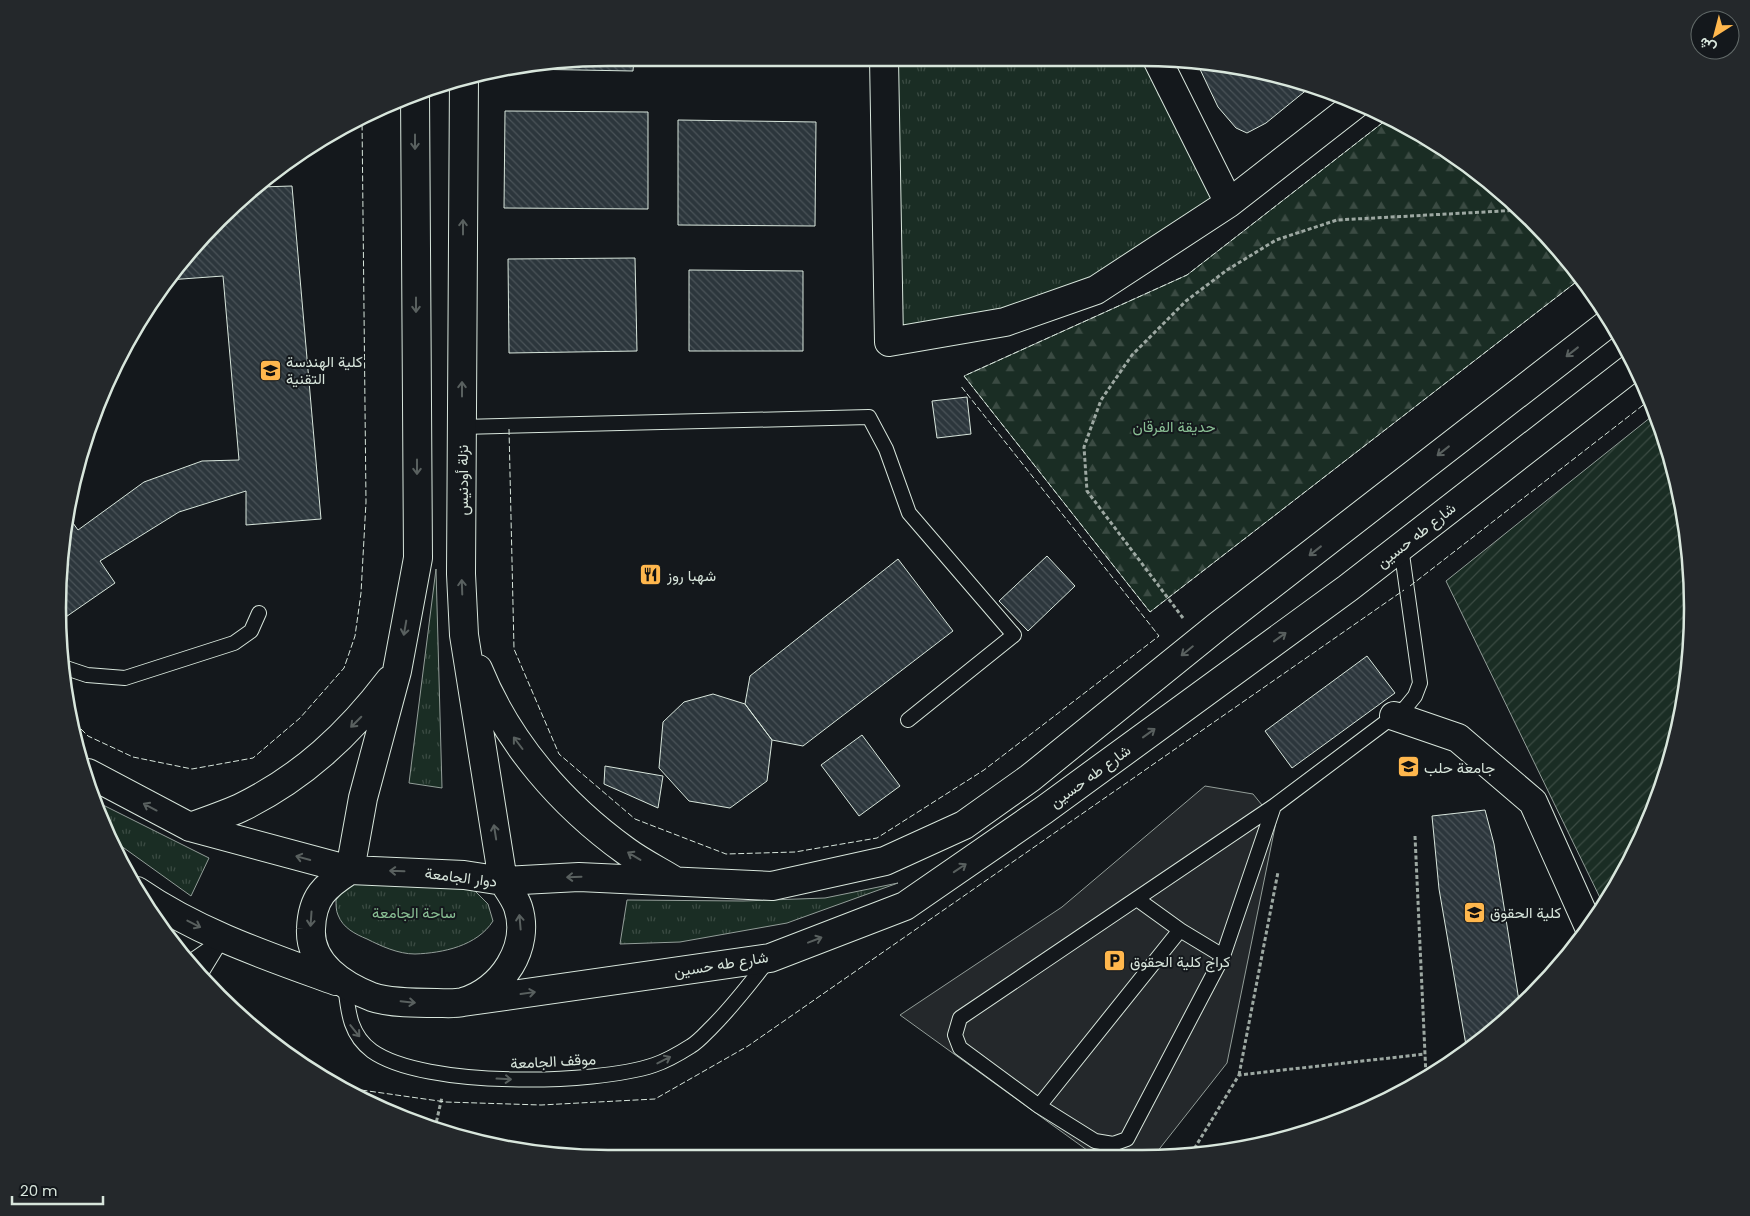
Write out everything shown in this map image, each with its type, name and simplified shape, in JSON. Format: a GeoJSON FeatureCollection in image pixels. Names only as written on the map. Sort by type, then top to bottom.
{"type":"FeatureCollection","features":[{"type":"Feature","properties":{"kind":"main road"},"geometry":{"type":"LineString","coordinates":[[884,66],[889,342],[1005,322],[1096,290],[1229,203],[1351,108]]}},
{"type":"Feature","properties":{"kind":"main road"},"geometry":{"type":"LineString","coordinates":[[1161,67],[1229,203]]}},
{"type":"Feature","properties":{"kind":"main road","name":"نزلة أودنيس"},"geometry":{"type":"LineString","coordinates":[[464,86],[461,574],[464,635],[503,880]]}},
{"type":"Feature","properties":{"kind":"main road"},"geometry":{"type":"LineString","coordinates":[[93,776],[190,827],[350,870],[363,798],[397,671],[418,558],[415,102]]}},
{"type":"Feature","properties":{"kind":"main road"},"geometry":{"type":"LineString","coordinates":[[503,880],[579,877],[676,880],[772,886],[885,861],[964,825],[1030,778],[1200,641],[1604,326]]}},
{"type":"Feature","properties":{"kind":"main road","name":"شارع طه حسين"},"geometry":{"type":"LineString","coordinates":[[463,1002],[770,958],[905,906],[1044,810],[1401,547],[1629,370]]}},
{"type":"Feature","properties":{"kind":"main road"},"geometry":{"type":"LineString","coordinates":[[464,635],[485,687],[513,736],[545,779],[583,817],[620,846],[676,880]]}},
{"type":"Feature","properties":{"kind":"main road"},"geometry":{"type":"LineString","coordinates":[[190,827],[240,808],[286,782],[328,750],[365,713],[397,671]]}},
{"type":"Feature","properties":{"kind":"main road"},"geometry":{"type":"LineString","coordinates":[[1394,716],[1458,738],[1533,802],[1586,918]]}},
{"type":"Feature","properties":{"kind":"main road","name":"دوار الجامعة"},"geometry":{"type":"LineString","coordinates":[[350,870],[464,874],[503,880],[518,907],[521,938],[511,967],[491,989],[463,1002],[423,1003],[374,998],[345,984],[322,966],[310,940],[312,911],[326,886],[350,870]]}},
{"type":"Feature","properties":{"kind":"main road"},"geometry":{"type":"LineString","coordinates":[[154,902],[222,939],[345,984]]}},
{"type":"Feature","properties":{"kind":"lane"},"geometry":{"type":"LineString","coordinates":[[462,427],[869,417],[886,449],[909,513],[1014,634],[908,720]]}},
{"type":"Feature","properties":{"kind":"lane"},"geometry":{"type":"LineString","coordinates":[[1274,806],[1223,956],[1127,1139],[1113,1144],[1095,1141],[1039,1106],[960,1048],[956,1035],[960,1018],[1274,806],[1410,702],[1420,683],[1401,547]]}},
{"type":"Feature","properties":{"kind":"lane"},"geometry":{"type":"LineString","coordinates":[[70,669],[87,675],[125,678],[234,643],[250,631],[259,613]]}},
{"type":"Feature","properties":{"kind":"lane"},"geometry":{"type":"LineString","coordinates":[[1137,899],[1180,930],[1223,956]]}},
{"type":"Feature","properties":{"kind":"lane"},"geometry":{"type":"LineString","coordinates":[[1039,1106],[1180,930]]}},
{"type":"Feature","properties":{"kind":"lane"},"geometry":{"type":"LineString","coordinates":[[195,958],[222,939]]}},
{"type":"Feature","properties":{"kind":"lane"},"geometry":{"type":"LineString","coordinates":[[204,968],[222,939]]}},
{"type":"Feature","properties":{"kind":"lane","name":"موقف الجامعة"},"geometry":{"type":"LineString","coordinates":[[345,984],[350,1024],[372,1051],[406,1067],[505,1080],[561,1079],[614,1073],[655,1065],[693,1046],[734,1006],[770,958]]}},
{"type":"Feature","properties":{"kind":"path"},"geometry":{"type":"LineString","coordinates":[[1200,641],[1087,491],[1084,447],[1101,400],[1132,355],[1186,302],[1227,270],[1276,240],[1337,220],[1509,211]]}},
{"type":"Feature","properties":{"kind":"path"},"geometry":{"type":"LineString","coordinates":[[1415,836],[1426,1069]]}},
{"type":"Feature","properties":{"kind":"path"},"geometry":{"type":"LineString","coordinates":[[1195,1147],[1239,1075],[1278,870]]}},
{"type":"Feature","properties":{"kind":"path"},"geometry":{"type":"LineString","coordinates":[[1239,1075],[1425,1054]]}},
{"type":"Feature","properties":{"kind":"path"},"geometry":{"type":"LineString","coordinates":[[436,1121],[447,1073]]}},
{"type":"Feature","properties":{"kind":"green space"},"geometry":{"type":"Polygon","coordinates":[[[884,66],[1161,67],[1229,203],[1096,290],[889,342],[884,66]]]}},
{"type":"Feature","properties":{"kind":"green space","name":"حديقة الفرقان"},"geometry":{"type":"Polygon","coordinates":[[[1383,123],[1413,139],[1472,178],[1525,225],[1575,283],[1150,612],[964,376],[1187,275],[1383,123]]]}},
{"type":"Feature","properties":{"kind":"green space"},"geometry":{"type":"Polygon","coordinates":[[[1649,418],[1665,468],[1679,537],[1683,573],[1683,643],[1673,714],[1655,782],[1628,848],[1600,897],[1446,581],[1649,418]]]}},
{"type":"Feature","properties":{"kind":"green space"},"geometry":{"type":"Polygon","coordinates":[[[436,569],[442,788],[409,783],[436,569]]]}},
{"type":"Feature","properties":{"kind":"green space"},"geometry":{"type":"Polygon","coordinates":[[[103,805],[209,858],[191,896],[121,846],[103,805]]]}},
{"type":"Feature","properties":{"kind":"green space","name":"ساحة الجامعة"},"geometry":{"type":"Polygon","coordinates":[[[358,881],[471,887],[488,904],[493,921],[478,937],[448,950],[415,954],[396,951],[354,933],[340,920],[336,900],[345,889],[358,881]]]}},
{"type":"Feature","properties":{"kind":"green space"},"geometry":{"type":"Polygon","coordinates":[[[898,883],[787,923],[680,942],[620,944],[627,900],[743,901],[825,898],[898,883]]]}},
{"type":"Feature","properties":{"kind":"shaded area","name":"كراج كلية الحقوق"},"geometry":{"type":"Polygon","coordinates":[[[1205,786],[1253,794],[1276,822],[1227,1063],[1159,1150],[1087,1150],[900,1015],[1062,907],[1205,786]]]}},
{"type":"Feature","properties":{"kind":"building"},"geometry":{"type":"Polygon","coordinates":[[[633,66],[633,71],[551,69],[573,67],[633,66]]]}},
{"type":"Feature","properties":{"kind":"building"},"geometry":{"type":"Polygon","coordinates":[[[1200,70],[1248,77],[1305,92],[1266,123],[1247,133],[1236,128],[1218,107],[1200,70]]]}},
{"type":"Feature","properties":{"kind":"building"},"geometry":{"type":"Polygon","coordinates":[[[505,111],[648,112],[648,209],[504,208],[505,111]]]}},
{"type":"Feature","properties":{"kind":"building"},"geometry":{"type":"Polygon","coordinates":[[[678,120],[816,122],[815,226],[678,225],[678,120]]]}},
{"type":"Feature","properties":{"kind":"building","name":"كلية الهندسة التقنية"},"geometry":{"type":"Polygon","coordinates":[[[292,186],[321,519],[246,525],[246,491],[179,512],[100,561],[115,583],[66,617],[67,573],[73,523],[78,530],[144,482],[202,461],[239,460],[223,276],[177,279],[225,225],[268,187],[292,186]]]}},
{"type":"Feature","properties":{"kind":"building"},"geometry":{"type":"Polygon","coordinates":[[[635,258],[637,351],[509,353],[508,259],[635,258]]]}},
{"type":"Feature","properties":{"kind":"building"},"geometry":{"type":"Polygon","coordinates":[[[689,270],[803,271],[803,351],[689,351],[689,270]]]}},
{"type":"Feature","properties":{"kind":"building"},"geometry":{"type":"Polygon","coordinates":[[[967,397],[971,434],[937,438],[932,401],[967,397]]]}},
{"type":"Feature","properties":{"kind":"building"},"geometry":{"type":"Polygon","coordinates":[[[1047,556],[1075,586],[1028,631],[999,601],[1047,556]]]}},
{"type":"Feature","properties":{"kind":"building"},"geometry":{"type":"Polygon","coordinates":[[[898,559],[953,631],[803,746],[772,740],[745,704],[750,676],[898,559]]]}},
{"type":"Feature","properties":{"kind":"building"},"geometry":{"type":"Polygon","coordinates":[[[1367,656],[1395,693],[1292,768],[1265,731],[1367,656]]]}},
{"type":"Feature","properties":{"kind":"building"},"geometry":{"type":"Polygon","coordinates":[[[713,694],[745,704],[772,740],[767,781],[730,808],[689,801],[659,768],[663,722],[684,702],[713,694]]]}},
{"type":"Feature","properties":{"kind":"building"},"geometry":{"type":"Polygon","coordinates":[[[862,735],[900,786],[859,816],[821,765],[862,735]]]}},
{"type":"Feature","properties":{"kind":"building"},"geometry":{"type":"Polygon","coordinates":[[[605,766],[663,776],[658,808],[604,784],[605,766]]]}},
{"type":"Feature","properties":{"kind":"building","name":"كلية الحقوق"},"geometry":{"type":"Polygon","coordinates":[[[1485,810],[1494,844],[1518,997],[1466,1042],[1439,889],[1432,816],[1485,810]]]}},
{"type":"Feature","properties":{"kind":"fence"},"geometry":{"type":"LineString","coordinates":[[1383,123],[1187,275],[964,376],[1150,612],[1575,283]]}},
{"type":"Feature","properties":{"kind":"fence"},"geometry":{"type":"LineString","coordinates":[[80,728],[88,736],[133,757],[192,769],[253,758],[300,718],[344,668],[355,636],[361,593],[366,502],[362,125]]}},
{"type":"Feature","properties":{"kind":"fence"},"geometry":{"type":"LineString","coordinates":[[509,429],[514,649],[559,754],[635,819],[726,854],[795,852],[877,838],[984,770],[1159,636],[960,385]]}},
{"type":"Feature","properties":{"kind":"fence"},"geometry":{"type":"LineString","coordinates":[[1410,586],[1644,404]]}},
{"type":"Feature","properties":{"kind":"fence"},"geometry":{"type":"LineString","coordinates":[[361,1090],[446,1102],[541,1105],[655,1099],[748,1046],[1404,590]]}},
{"type":"Feature","properties":{"kind":"place","name":"كلية الهندسة التقنية"},"geometry":{"type":"Point","coordinates":[270,370]}},
{"type":"Feature","properties":{"kind":"place","name":"شهبا روز"},"geometry":{"type":"Point","coordinates":[651,575]}},
{"type":"Feature","properties":{"kind":"place","name":"جامعة حلب"},"geometry":{"type":"Point","coordinates":[1408,767]}},
{"type":"Feature","properties":{"kind":"place","name":"كلية الحقوق"},"geometry":{"type":"Point","coordinates":[1474,912]}},
{"type":"Feature","properties":{"kind":"place","name":"كراج كلية الحقوق"},"geometry":{"type":"Point","coordinates":[1114,961]}}]}
